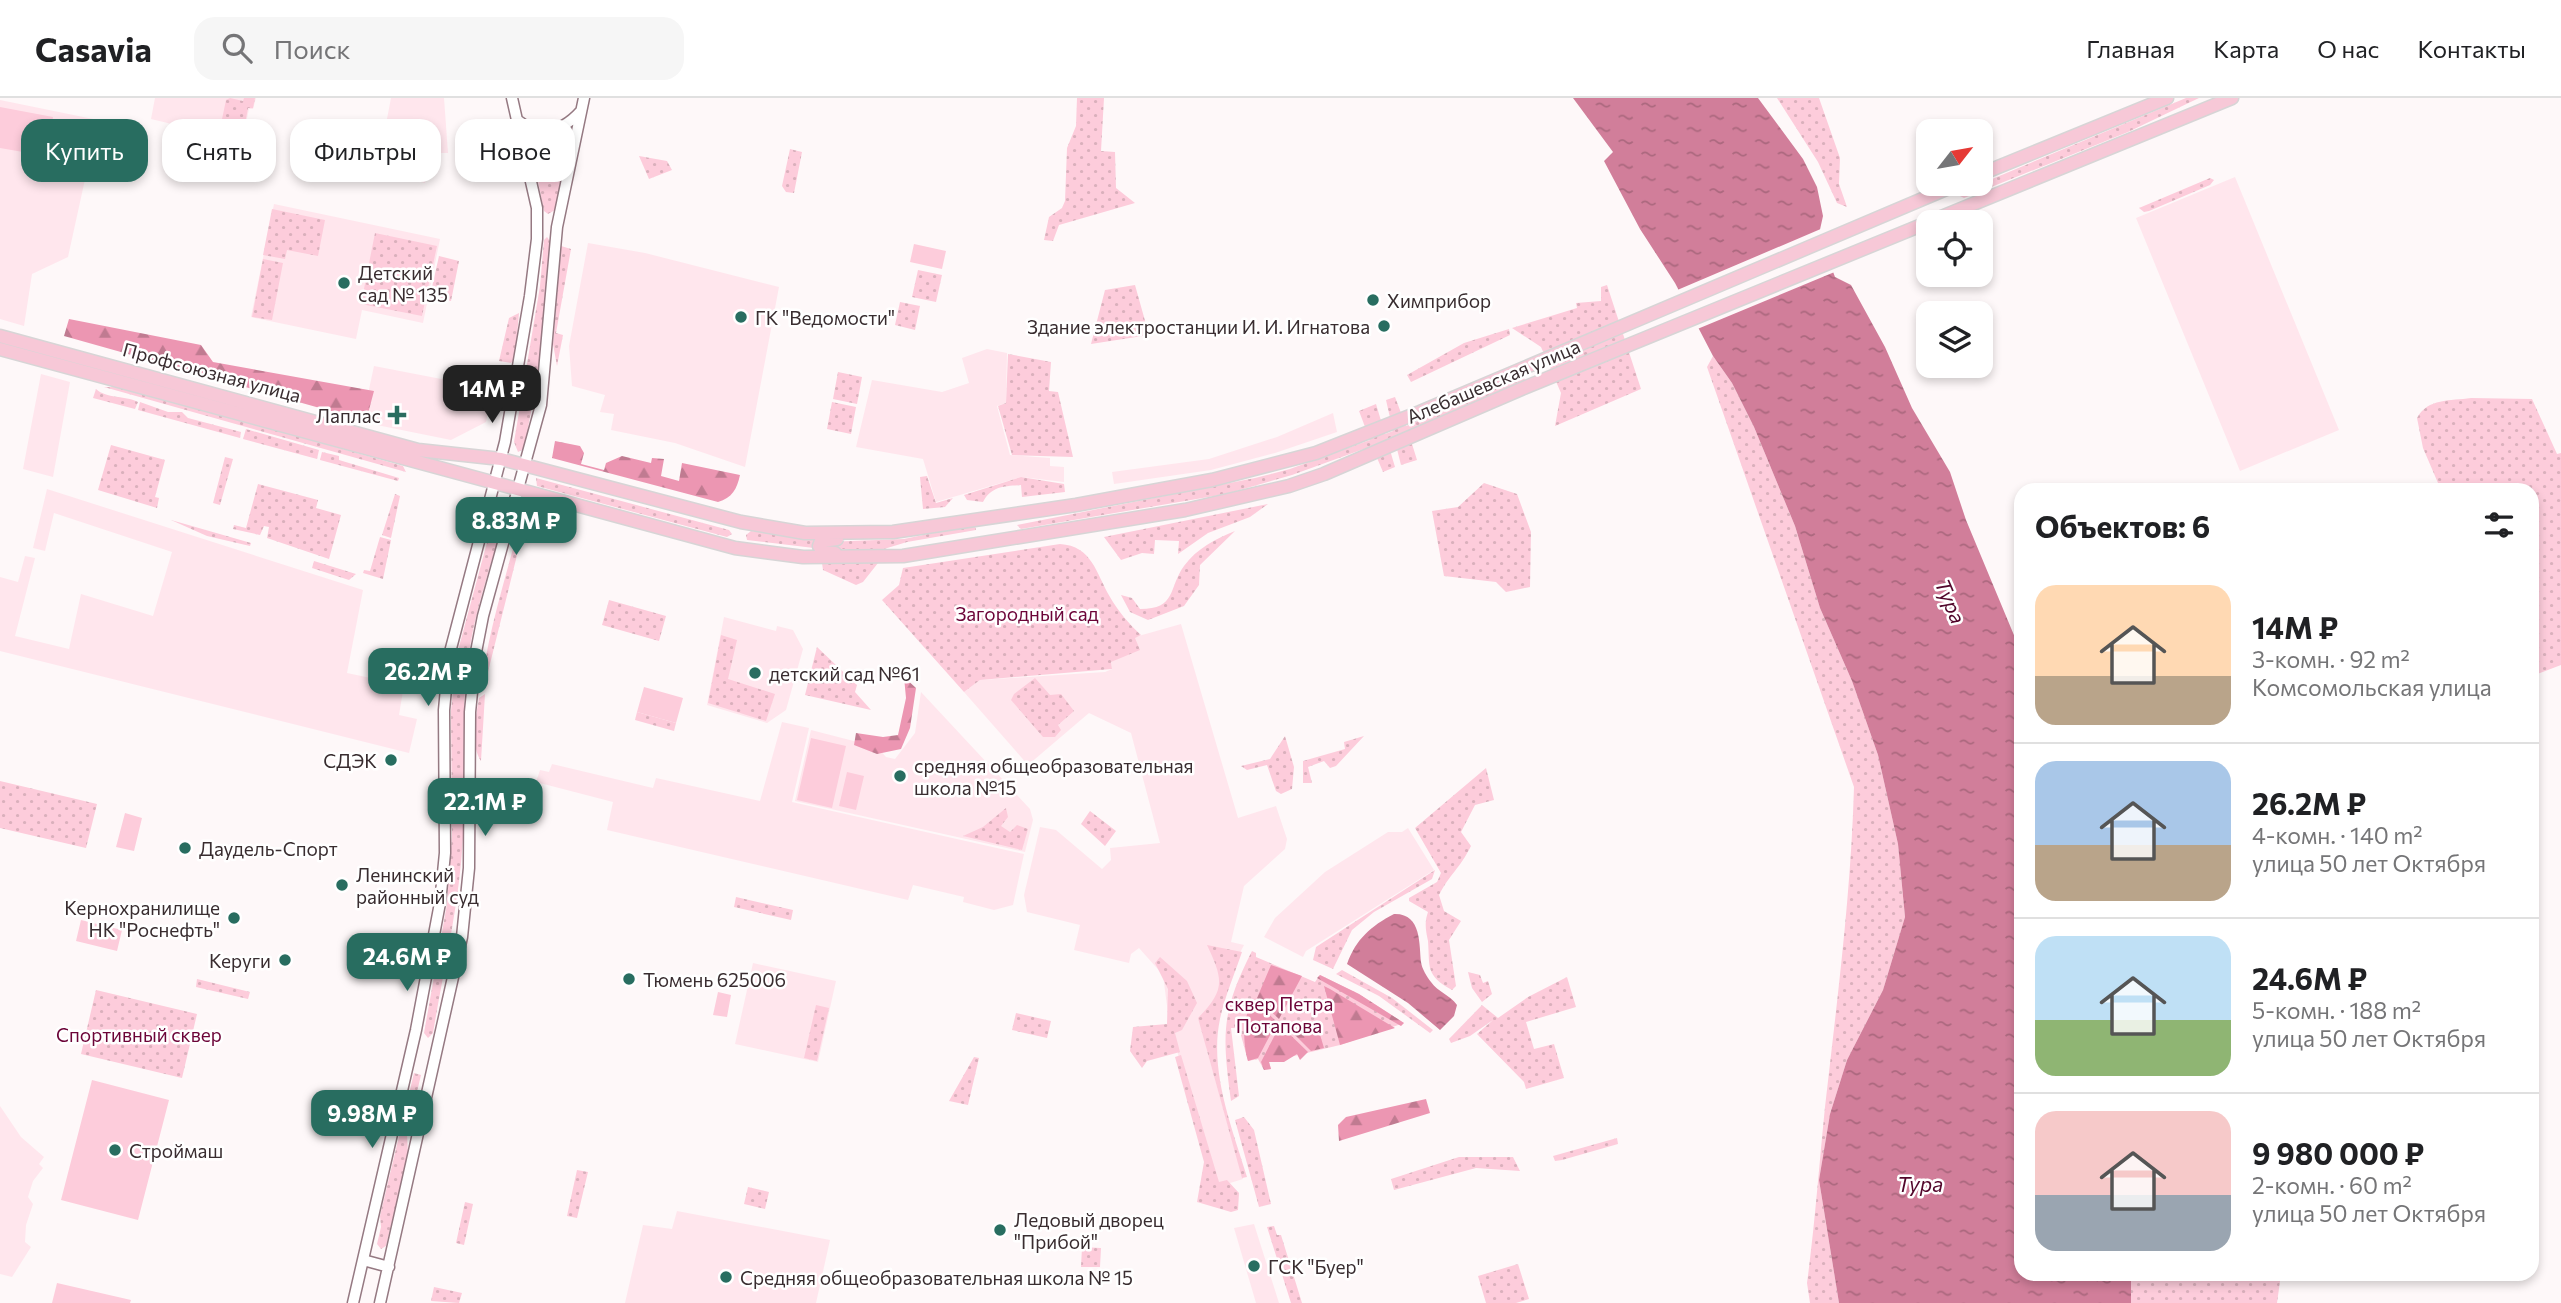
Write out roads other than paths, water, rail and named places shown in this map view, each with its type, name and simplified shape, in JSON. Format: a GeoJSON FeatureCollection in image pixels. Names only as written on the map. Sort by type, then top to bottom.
{"type":"FeatureCollection","features":[{"type":"Feature","properties":{"kind":"main road"},"geometry":{"type":"LineString","coordinates":[[512,98],[517,119]]}},
{"type":"Feature","properties":{"kind":"main road"},"geometry":{"type":"LineString","coordinates":[[1993,169],[2167,98]]}},
{"type":"Feature","properties":{"kind":"main road","name":"Алебашевская улица"},"geometry":{"type":"LineString","coordinates":[[1956,210],[2232,98]]}},
{"type":"Feature","properties":{"kind":"main road"},"geometry":{"type":"LineString","coordinates":[[571,119],[583,104]]}},
{"type":"Feature","properties":{"kind":"main road"},"geometry":{"type":"LineString","coordinates":[[380,1303],[462,936],[470,868],[470,712],[476,652],[483,616],[527,466],[541,405],[557,227],[583,104]]}},
{"type":"Feature","properties":{"kind":"main road"},"geometry":{"type":"LineString","coordinates":[[353,1303],[416,1030],[440,904],[445,853],[444,710],[449,656],[501,459],[530,296],[537,239],[537,208],[531,182]]}},
{"type":"Feature","properties":{"kind":"main road","name":"Алебашевская улица"},"geometry":{"type":"LineString","coordinates":[[741,522],[805,533],[893,532],[1061,506],[1243,473],[1354,439],[1929,196]]}},
{"type":"Feature","properties":{"kind":"main road"},"geometry":{"type":"LineString","coordinates":[[1956,196],[1957,200],[1968,205]]}},
{"type":"Feature","properties":{"kind":"main road"},"geometry":{"type":"LineString","coordinates":[[1917,201],[1933,198],[1940,204],[1940,210]]}},
{"type":"Feature","properties":{"kind":"main road","name":"Алебашевская улица"},"geometry":{"type":"LineString","coordinates":[[735,548],[803,557],[903,556],[1216,504],[1289,486],[1362,458],[1916,226]]}},
{"type":"Feature","properties":{"kind":"main road","name":"Профсоюзная улица"},"geometry":{"type":"LineString","coordinates":[[0,336],[418,450],[501,459],[741,522]]}},
{"type":"Feature","properties":{"kind":"main road","name":"Профсоюзная улица"},"geometry":{"type":"LineString","coordinates":[[0,349],[735,548]]}},
{"type":"Feature","properties":{"kind":"main road"},"geometry":{"type":"LineString","coordinates":[[1044,532],[1020,531],[1014,524],[1018,519],[1044,515],[1061,506]]}},
{"type":"Feature","properties":{"kind":"main road"},"geometry":{"type":"LineString","coordinates":[[940,548],[953,538],[979,530],[976,524],[959,520]]}},
{"type":"Feature","properties":{"kind":"main road"},"geometry":{"type":"LineString","coordinates":[[848,558],[823,552],[819,543],[824,540],[857,538],[867,533]]}},
{"type":"Feature","properties":{"kind":"main road"},"geometry":{"type":"LineString","coordinates":[[363,1260],[389,1267]]}},
{"type":"Feature","properties":{"kind":"water","name":"Тура"},"geometry":{"type":"Polygon","coordinates":[[[1573,98],[1758,98],[1803,159],[1817,187],[1823,216],[1819,234],[1835,277],[1851,285],[1885,347],[1912,408],[1950,472],[1966,520],[2014,635],[2014,1281],[2131,1281],[2131,1303],[1839,1303],[1819,1180],[1830,1114],[1847,1060],[1883,990],[1905,917],[1898,844],[1878,755],[1852,681],[1820,608],[1795,526],[1754,427],[1732,383],[1713,356],[1675,283],[1640,229],[1604,161],[1613,152],[1573,98]]]}},
{"type":"Feature","properties":{"kind":"water"},"geometry":{"type":"Polygon","coordinates":[[[1394,914],[1403,915],[1414,924],[1425,973],[1434,985],[1457,1005],[1454,1016],[1440,1030],[1408,1003],[1347,964],[1365,934],[1394,914]]]}},
{"type":"Feature","properties":{"kind":"place","name":"Детский сад № 135"},"geometry":{"type":"Point","coordinates":[344,283]}},
{"type":"Feature","properties":{"kind":"place","name":"Химприбор"},"geometry":{"type":"Point","coordinates":[1373,300]}},
{"type":"Feature","properties":{"kind":"place","name":"ГК \"Ведомости\""},"geometry":{"type":"Point","coordinates":[741,317]}},
{"type":"Feature","properties":{"kind":"place","name":"Здание электростанции И. И. Игнатова"},"geometry":{"type":"Point","coordinates":[1384,326]}},
{"type":"Feature","properties":{"kind":"place","name":"Лаплас"},"geometry":{"type":"Point","coordinates":[397,415]}},
{"type":"Feature","properties":{"kind":"place","name":"детский сад №61"},"geometry":{"type":"Point","coordinates":[755,673]}},
{"type":"Feature","properties":{"kind":"place","name":"СДЭК"},"geometry":{"type":"Point","coordinates":[391,760]}},
{"type":"Feature","properties":{"kind":"place","name":"средняя общеобразовательная школа №15"},"geometry":{"type":"Point","coordinates":[900,776]}},
{"type":"Feature","properties":{"kind":"place","name":"Даудель-Спорт"},"geometry":{"type":"Point","coordinates":[185,848]}},
{"type":"Feature","properties":{"kind":"place","name":"Ленинский районный суд"},"geometry":{"type":"Point","coordinates":[342,885]}},
{"type":"Feature","properties":{"kind":"place","name":"Кернохранилище НК \"Роснефть\""},"geometry":{"type":"Point","coordinates":[234,918]}},
{"type":"Feature","properties":{"kind":"place","name":"Керуги"},"geometry":{"type":"Point","coordinates":[285,960]}},
{"type":"Feature","properties":{"kind":"place","name":"Тюмень 625006"},"geometry":{"type":"Point","coordinates":[629,979]}},
{"type":"Feature","properties":{"kind":"place","name":"Строймаш"},"geometry":{"type":"Point","coordinates":[115,1150]}},
{"type":"Feature","properties":{"kind":"place","name":"Ледовый дворец \"Прибой\""},"geometry":{"type":"Point","coordinates":[1000,1230]}},
{"type":"Feature","properties":{"kind":"place","name":"ГСК \"Буер\""},"geometry":{"type":"Point","coordinates":[1254,1266]}},
{"type":"Feature","properties":{"kind":"place","name":"Средняя общеобразовательная школа № 15"},"geometry":{"type":"Point","coordinates":[726,1277]}},
{"type":"Feature","properties":{"kind":"park label","name":"Загородный сад"},"geometry":{"type":"Point","coordinates":[1027,613]}},
{"type":"Feature","properties":{"kind":"park label","name":"сквер Петра Потапова"},"geometry":{"type":"Point","coordinates":[1279,1014]}},
{"type":"Feature","properties":{"kind":"park label","name":"Спортивный сквер"},"geometry":{"type":"Point","coordinates":[139,1034]}}]}
